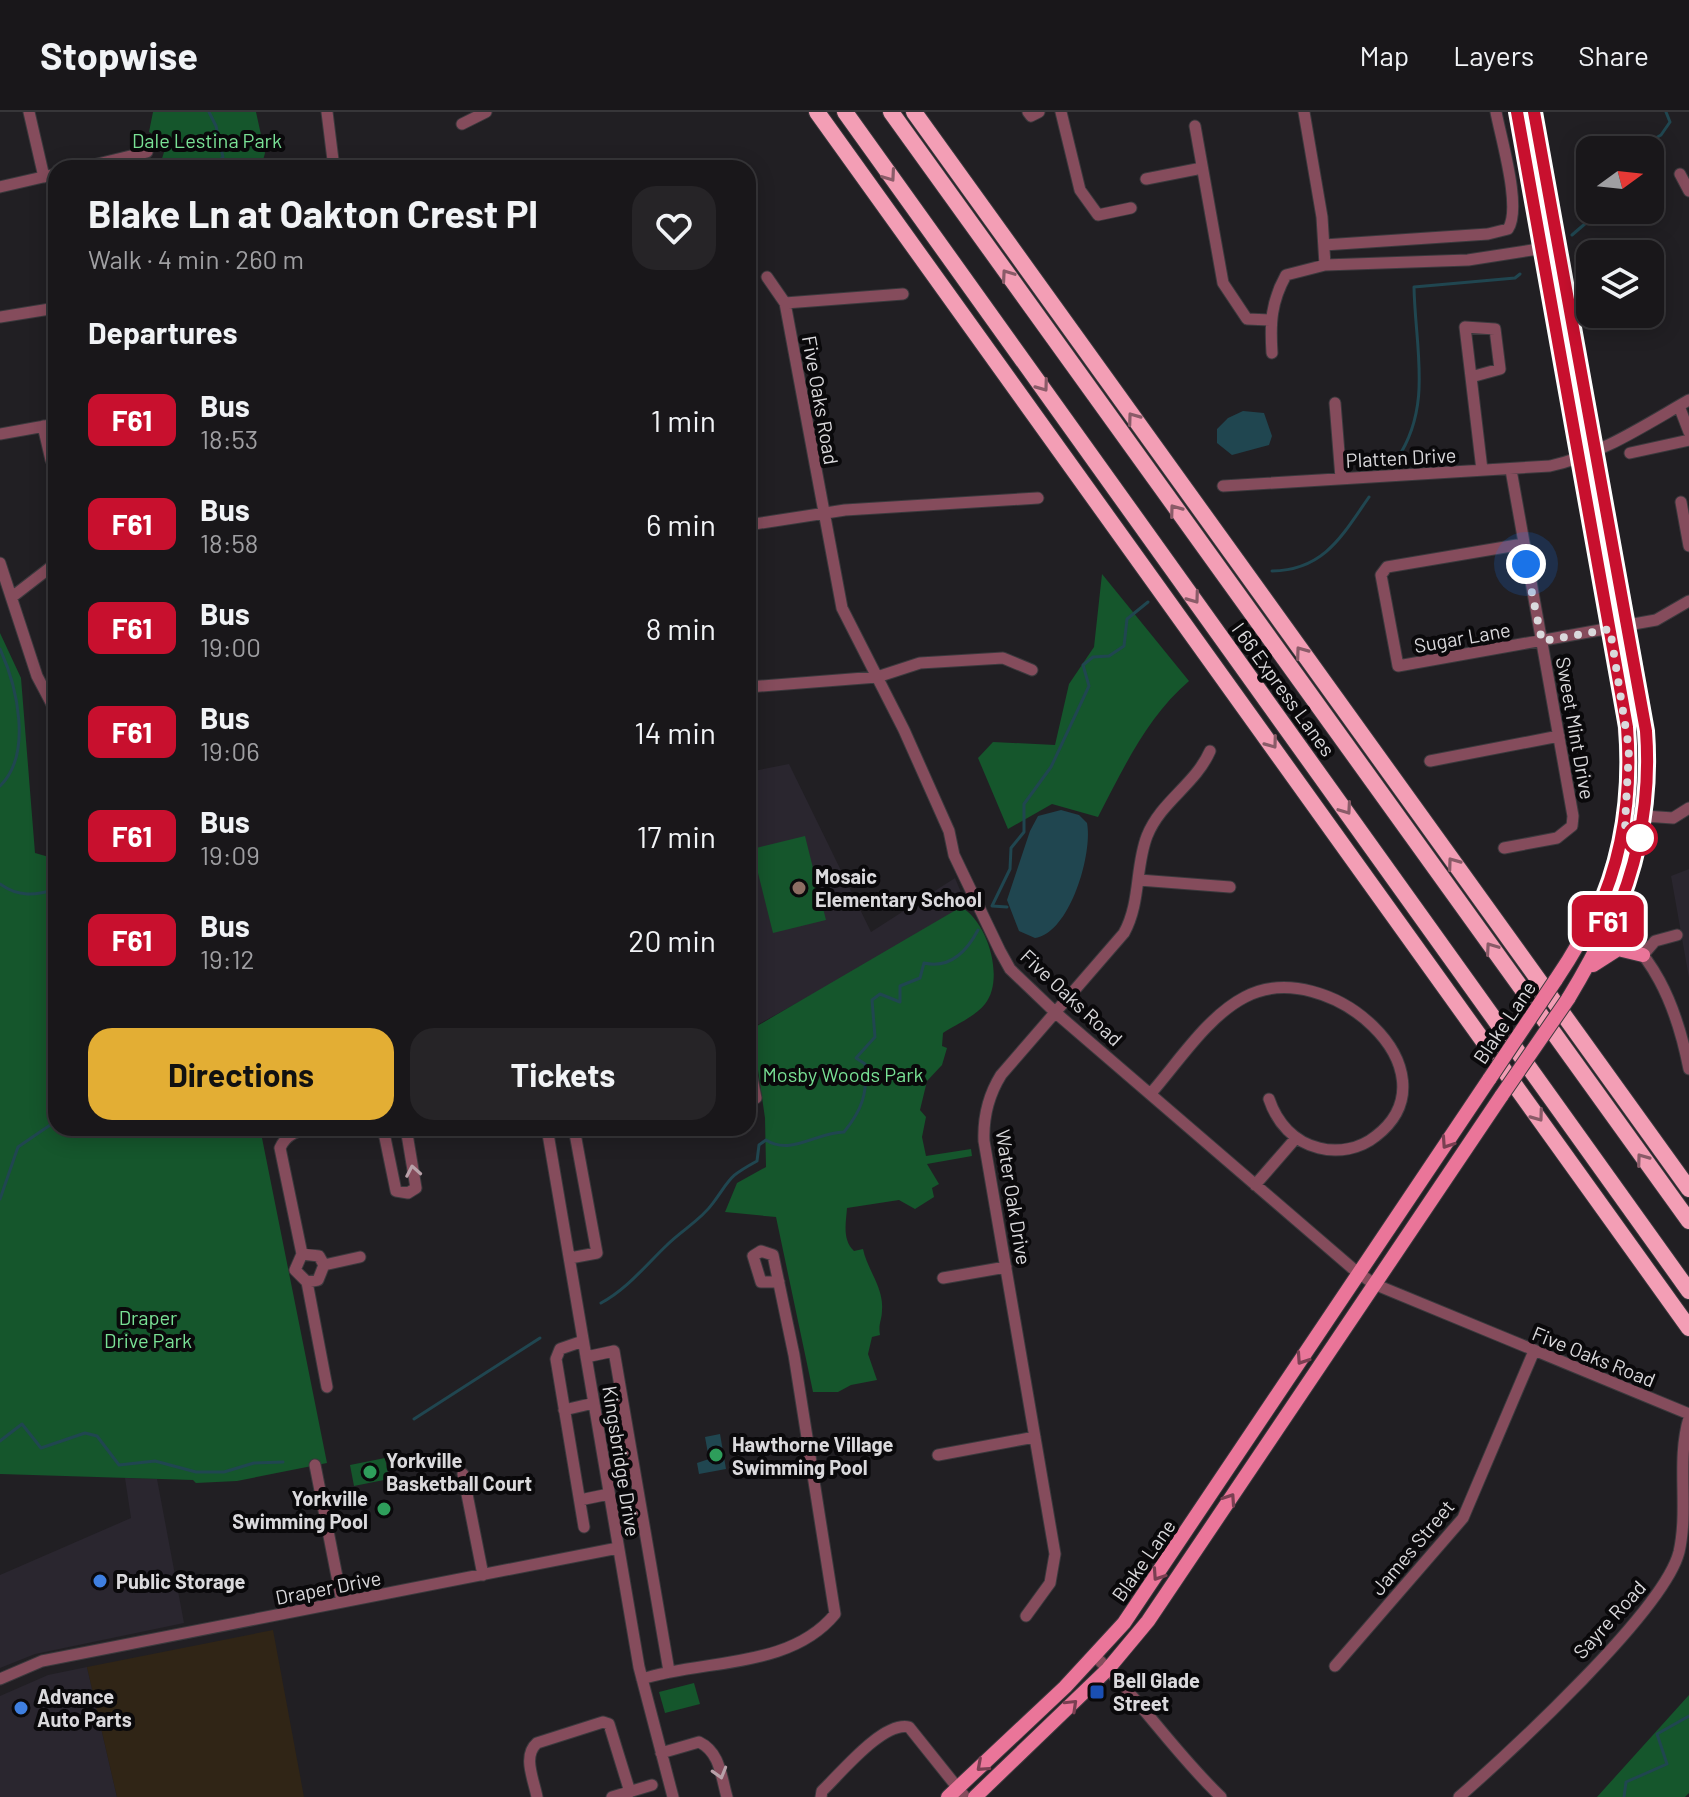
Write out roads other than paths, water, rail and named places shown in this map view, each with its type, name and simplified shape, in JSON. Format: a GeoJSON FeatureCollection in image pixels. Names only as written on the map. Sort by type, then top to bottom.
{"type":"FeatureCollection","features":[{"type":"Feature","properties":{"kind":"highway"},"geometry":{"type":"LineString","coordinates":[[817,112],[1689,1328]]}},
{"type":"Feature","properties":{"kind":"highway","name":"I 66 Express Lanes"},"geometry":{"type":"LineString","coordinates":[[845,112],[1689,1291]]}},
{"type":"Feature","properties":{"kind":"highway","name":"I 66 Express Lanes"},"geometry":{"type":"LineString","coordinates":[[891,112],[1689,1221]]}},
{"type":"Feature","properties":{"kind":"highway"},"geometry":{"type":"LineString","coordinates":[[914,112],[1689,1189]]}},
{"type":"Feature","properties":{"kind":"main road","name":"Blake Lane"},"geometry":{"type":"LineString","coordinates":[[957,1794],[1095,1656],[1154,1581],[1555,981],[1596,915],[1621,845],[1630,776],[1627,727],[1517,112]]}},
{"type":"Feature","properties":{"kind":"main road","name":"Blake Lane"},"geometry":{"type":"LineString","coordinates":[[975,1797],[1108,1669],[1165,1597],[1568,999],[1612,923],[1630,879],[1644,816],[1646,731],[1534,112]]}},
{"type":"Feature","properties":{"kind":"main road"},"geometry":{"type":"LineString","coordinates":[[1581,976],[1611,951],[1625,949],[1643,955]]}},
{"type":"Feature","properties":{"kind":"street"},"geometry":{"type":"LineString","coordinates":[[29,112],[48,169]]}},
{"type":"Feature","properties":{"kind":"street"},"geometry":{"type":"LineString","coordinates":[[327,112],[333,160]]}},
{"type":"Feature","properties":{"kind":"street"},"geometry":{"type":"LineString","coordinates":[[462,124],[486,112]]}},
{"type":"Feature","properties":{"kind":"street"},"geometry":{"type":"LineString","coordinates":[[1028,112],[1031,116],[1039,112]]}},
{"type":"Feature","properties":{"kind":"street"},"geometry":{"type":"LineString","coordinates":[[1061,112],[1080,190],[1098,215],[1131,208]]}},
{"type":"Feature","properties":{"kind":"street"},"geometry":{"type":"LineString","coordinates":[[1304,112],[1325,265]]}},
{"type":"Feature","properties":{"kind":"street"},"geometry":{"type":"LineString","coordinates":[[1324,245],[1488,234],[1508,229],[1514,220],[1496,112]]}},
{"type":"Feature","properties":{"kind":"street"},"geometry":{"type":"LineString","coordinates":[[1195,126],[1223,283],[1247,319],[1270,320]]}},
{"type":"Feature","properties":{"kind":"street"},"geometry":{"type":"LineString","coordinates":[[114,160],[147,152]]}},
{"type":"Feature","properties":{"kind":"street"},"geometry":{"type":"LineString","coordinates":[[1146,179],[1202,168]]}},
{"type":"Feature","properties":{"kind":"street"},"geometry":{"type":"LineString","coordinates":[[1680,174],[1689,191]]}},
{"type":"Feature","properties":{"kind":"street"},"geometry":{"type":"LineString","coordinates":[[0,187],[48,175]]}},
{"type":"Feature","properties":{"kind":"street"},"geometry":{"type":"LineString","coordinates":[[1272,353],[1270,320],[1274,295],[1286,275],[1325,265],[1468,260],[1558,246]]}},
{"type":"Feature","properties":{"kind":"street","name":"Five Oaks Road"},"geometry":{"type":"LineString","coordinates":[[767,277],[785,303],[842,608],[935,797],[954,855],[1010,969],[1056,1013],[1374,1284],[1689,1416]]}},
{"type":"Feature","properties":{"kind":"street"},"geometry":{"type":"LineString","coordinates":[[785,303],[903,294]]}},
{"type":"Feature","properties":{"kind":"street"},"geometry":{"type":"LineString","coordinates":[[0,317],[48,309]]}},
{"type":"Feature","properties":{"kind":"street"},"geometry":{"type":"LineString","coordinates":[[1471,377],[1500,369],[1495,329],[1465,327],[1482,470]]}},
{"type":"Feature","properties":{"kind":"street"},"geometry":{"type":"LineString","coordinates":[[1335,403],[1341,478]]}},
{"type":"Feature","properties":{"kind":"street"},"geometry":{"type":"LineString","coordinates":[[1684,403],[1689,432]]}},
{"type":"Feature","properties":{"kind":"street","name":"Platten Drive"},"geometry":{"type":"LineString","coordinates":[[1223,486],[1550,466],[1579,458],[1684,403]]}},
{"type":"Feature","properties":{"kind":"street"},"geometry":{"type":"LineString","coordinates":[[0,434],[48,425]]}},
{"type":"Feature","properties":{"kind":"street"},"geometry":{"type":"LineString","coordinates":[[43,426],[48,447]]}},
{"type":"Feature","properties":{"kind":"street"},"geometry":{"type":"LineString","coordinates":[[1630,453],[1689,440]]}},
{"type":"Feature","properties":{"kind":"street","name":"Sweet Mint Drive"},"geometry":{"type":"LineString","coordinates":[[1504,848],[1557,838],[1572,826],[1511,470]]}},
{"type":"Feature","properties":{"kind":"street"},"geometry":{"type":"LineString","coordinates":[[756,524],[823,512],[1038,498]]}},
{"type":"Feature","properties":{"kind":"street"},"geometry":{"type":"LineString","coordinates":[[1681,502],[1689,541]]}},
{"type":"Feature","properties":{"kind":"street","name":"Sugar Lane"},"geometry":{"type":"LineString","coordinates":[[1523,544],[1387,567],[1381,575],[1398,666],[1656,620],[1689,601]]}},
{"type":"Feature","properties":{"kind":"street"},"geometry":{"type":"LineString","coordinates":[[0,563],[37,676],[48,697]]}},
{"type":"Feature","properties":{"kind":"street"},"geometry":{"type":"LineString","coordinates":[[12,597],[48,569]]}},
{"type":"Feature","properties":{"kind":"street"},"geometry":{"type":"LineString","coordinates":[[756,686],[877,677],[920,663],[1003,658],[1032,670]]}},
{"type":"Feature","properties":{"kind":"street"},"geometry":{"type":"LineString","coordinates":[[1430,761],[1559,736]]}},
{"type":"Feature","properties":{"kind":"street","name":"Water Oak Drive"},"geometry":{"type":"LineString","coordinates":[[1026,1616],[1047,1589],[1055,1562],[984,1141],[984,1117],[991,1092],[1001,1075],[1124,933],[1135,908],[1143,849],[1154,821],[1169,800],[1201,772],[1210,751]]}},
{"type":"Feature","properties":{"kind":"street"},"geometry":{"type":"LineString","coordinates":[[1644,816],[1673,818],[1689,808]]}},
{"type":"Feature","properties":{"kind":"street"},"geometry":{"type":"LineString","coordinates":[[1139,880],[1230,887]]}},
{"type":"Feature","properties":{"kind":"street"},"geometry":{"type":"LineString","coordinates":[[1596,915],[1612,923],[1643,955],[1670,1000],[1689,1069]]}},
{"type":"Feature","properties":{"kind":"street"},"geometry":{"type":"LineString","coordinates":[[1643,955],[1655,941],[1677,935]]}},
{"type":"Feature","properties":{"kind":"street"},"geometry":{"type":"LineString","coordinates":[[1152,1092],[1221,1015],[1240,999],[1277,986],[1317,990],[1344,1004],[1387,1042],[1398,1059],[1402,1092],[1390,1123],[1362,1145],[1326,1149],[1296,1138],[1274,1115],[1269,1099]]}},
{"type":"Feature","properties":{"kind":"street"},"geometry":{"type":"LineString","coordinates":[[289,1136],[283,1140],[282,1168],[302,1254],[295,1270],[307,1282],[327,1387]]}},
{"type":"Feature","properties":{"kind":"street"},"geometry":{"type":"LineString","coordinates":[[385,1136],[396,1191],[408,1193],[416,1188],[407,1136]]}},
{"type":"Feature","properties":{"kind":"street","name":"Kingsbridge Drive"},"geometry":{"type":"LineString","coordinates":[[548,1136],[642,1679],[673,1797]]}},
{"type":"Feature","properties":{"kind":"street"},"geometry":{"type":"LineString","coordinates":[[570,1258],[597,1253],[575,1136]]}},
{"type":"Feature","properties":{"kind":"street"},"geometry":{"type":"LineString","coordinates":[[1255,1185],[1296,1138]]}},
{"type":"Feature","properties":{"kind":"street"},"geometry":{"type":"LineString","coordinates":[[302,1254],[319,1256],[324,1265]]}},
{"type":"Feature","properties":{"kind":"street"},"geometry":{"type":"LineString","coordinates":[[324,1265],[360,1257]]}},
{"type":"Feature","properties":{"kind":"street"},"geometry":{"type":"LineString","coordinates":[[307,1282],[318,1280],[324,1265]]}},
{"type":"Feature","properties":{"kind":"street"},"geometry":{"type":"LineString","coordinates":[[943,1278],[1006,1267]]}},
{"type":"Feature","properties":{"kind":"street"},"geometry":{"type":"LineString","coordinates":[[642,1679],[669,1671],[794,1649],[822,1631],[835,1614],[779,1282]]}},
{"type":"Feature","properties":{"kind":"street"},"geometry":{"type":"LineString","coordinates":[[583,1341],[563,1347],[556,1355],[584,1527]]}},
{"type":"Feature","properties":{"kind":"street"},"geometry":{"type":"LineString","coordinates":[[586,1357],[614,1351],[669,1671]]}},
{"type":"Feature","properties":{"kind":"street","name":"James Street"},"geometry":{"type":"LineString","coordinates":[[1335,1666],[1463,1518],[1534,1351]]}},
{"type":"Feature","properties":{"kind":"street"},"geometry":{"type":"LineString","coordinates":[[564,1410],[594,1403]]}},
{"type":"Feature","properties":{"kind":"street","name":"Sayre Road"},"geometry":{"type":"LineString","coordinates":[[1459,1797],[1542,1720],[1633,1621],[1671,1572],[1682,1538],[1683,1443],[1689,1416]]}},
{"type":"Feature","properties":{"kind":"street"},"geometry":{"type":"LineString","coordinates":[[938,1455],[1035,1437]]}},
{"type":"Feature","properties":{"kind":"street"},"geometry":{"type":"LineString","coordinates":[[315,1465],[342,1602]]}},
{"type":"Feature","properties":{"kind":"street"},"geometry":{"type":"LineString","coordinates":[[463,1474],[483,1575]]}},
{"type":"Feature","properties":{"kind":"street"},"geometry":{"type":"LineString","coordinates":[[580,1500],[609,1494]]}},
{"type":"Feature","properties":{"kind":"street","name":"Draper Drive"},"geometry":{"type":"LineString","coordinates":[[0,1679],[44,1661],[618,1548]]}},
{"type":"Feature","properties":{"kind":"street"},"geometry":{"type":"LineString","coordinates":[[1095,1656],[1145,1708],[1193,1770],[1221,1797]]}},
{"type":"Feature","properties":{"kind":"street"},"geometry":{"type":"LineString","coordinates":[[537,1797],[529,1757],[531,1749],[537,1743],[603,1722],[609,1724],[630,1792]]}},
{"type":"Feature","properties":{"kind":"street"},"geometry":{"type":"LineString","coordinates":[[821,1797],[822,1791],[884,1732],[903,1725],[909,1727],[957,1794]]}},
{"type":"Feature","properties":{"kind":"street"},"geometry":{"type":"LineString","coordinates":[[661,1753],[699,1742],[708,1746],[715,1753],[727,1797]]}},
{"type":"Feature","properties":{"kind":"street"},"geometry":{"type":"LineString","coordinates":[[612,1797],[652,1785]]}},
{"type":"Feature","properties":{"kind":"water"},"geometry":{"type":"Polygon","coordinates":[[[1243,411],[1264,413],[1272,436],[1269,445],[1232,455],[1217,443],[1217,429],[1228,418],[1243,411]]]}},
{"type":"Feature","properties":{"kind":"water"},"geometry":{"type":"Polygon","coordinates":[[[1061,810],[1079,815],[1087,823],[1086,853],[1076,890],[1059,922],[1048,933],[1035,938],[1019,931],[1007,900],[1038,816],[1061,810]]]}},
{"type":"Feature","properties":{"kind":"water","name":"Hawthorne Village Swimming Pool"},"geometry":{"type":"Polygon","coordinates":[[[720,1434],[726,1469],[699,1474],[697,1463],[709,1459],[705,1437],[720,1434]]]}},
{"type":"Feature","properties":{"kind":"waterway"},"geometry":{"type":"LineString","coordinates":[[209,112],[216,126],[223,157],[220,160]]}},
{"type":"Feature","properties":{"kind":"waterway"},"geometry":{"type":"LineString","coordinates":[[1659,136],[1670,122],[1666,112]]}},
{"type":"Feature","properties":{"kind":"waterway"},"geometry":{"type":"LineString","coordinates":[[1572,235],[1585,224]]}},
{"type":"Feature","properties":{"kind":"waterway"},"geometry":{"type":"LineString","coordinates":[[1397,459],[1408,439],[1418,397],[1419,354],[1414,287],[1515,278],[1520,274]]}},
{"type":"Feature","properties":{"kind":"waterway"},"geometry":{"type":"LineString","coordinates":[[1272,571],[1305,564],[1330,548],[1369,497]]}},
{"type":"Feature","properties":{"kind":"waterway"},"geometry":{"type":"LineString","coordinates":[[1007,907],[992,906],[1010,869],[1011,848],[1024,832],[1024,804],[1051,767],[1089,686],[1083,665],[1093,657],[1109,656],[1124,646],[1127,619],[1148,602]]}},
{"type":"Feature","properties":{"kind":"waterway"},"geometry":{"type":"LineString","coordinates":[[0,649],[12,682],[19,719],[16,756],[0,786]]}},
{"type":"Feature","properties":{"kind":"waterway"},"geometry":{"type":"LineString","coordinates":[[0,884],[27,894],[48,891]]}},
{"type":"Feature","properties":{"kind":"waterway"},"geometry":{"type":"LineString","coordinates":[[601,1303],[628,1284],[703,1215],[731,1178],[757,1161],[759,1145],[766,1140],[785,1146],[844,1132],[859,1108],[866,1084],[865,1064],[856,1058],[875,1037],[872,1000],[880,994],[900,1002],[900,986],[920,978],[924,963],[942,963],[957,957],[978,930]]}},
{"type":"Feature","properties":{"kind":"waterway"},"geometry":{"type":"LineString","coordinates":[[0,1199],[18,1147],[48,1126]]}},
{"type":"Feature","properties":{"kind":"waterway"},"geometry":{"type":"LineString","coordinates":[[414,1419],[540,1338]]}},
{"type":"Feature","properties":{"kind":"waterway"},"geometry":{"type":"LineString","coordinates":[[0,1441],[22,1424],[41,1448],[85,1433],[97,1436],[119,1465],[155,1461],[196,1472],[224,1472],[254,1463],[283,1462]]}},
{"type":"Feature","properties":{"kind":"waterway"},"geometry":{"type":"LineString","coordinates":[[1624,1797],[1626,1782],[1667,1764],[1657,1734],[1689,1716]]}},
{"type":"Feature","properties":{"kind":"place","name":"Mosaic Elementary School"},"geometry":{"type":"Point","coordinates":[799,888]}},
{"type":"Feature","properties":{"kind":"place","name":"Hawthorne Village Swimming Pool"},"geometry":{"type":"Point","coordinates":[716,1455]}},
{"type":"Feature","properties":{"kind":"place","name":"Yorkville Basketball Court"},"geometry":{"type":"Point","coordinates":[370,1472]}},
{"type":"Feature","properties":{"kind":"place","name":"Yorkville Swimming Pool"},"geometry":{"type":"Point","coordinates":[384,1509]}},
{"type":"Feature","properties":{"kind":"place","name":"Public Storage"},"geometry":{"type":"Point","coordinates":[100,1581]}},
{"type":"Feature","properties":{"kind":"place","name":"Bell Glade Street"},"geometry":{"type":"Point","coordinates":[1097,1692]}},
{"type":"Feature","properties":{"kind":"place","name":"Advance Auto Parts"},"geometry":{"type":"Point","coordinates":[21,1708]}},
{"type":"Feature","properties":{"kind":"park label","name":"Dale Lestina Park"},"geometry":{"type":"Point","coordinates":[207,140]}},
{"type":"Feature","properties":{"kind":"park label","name":"Mosby Woods Park"},"geometry":{"type":"Point","coordinates":[843,1074]}},
{"type":"Feature","properties":{"kind":"park label","name":"Draper Drive Park"},"geometry":{"type":"Point","coordinates":[148,1328]}}]}
